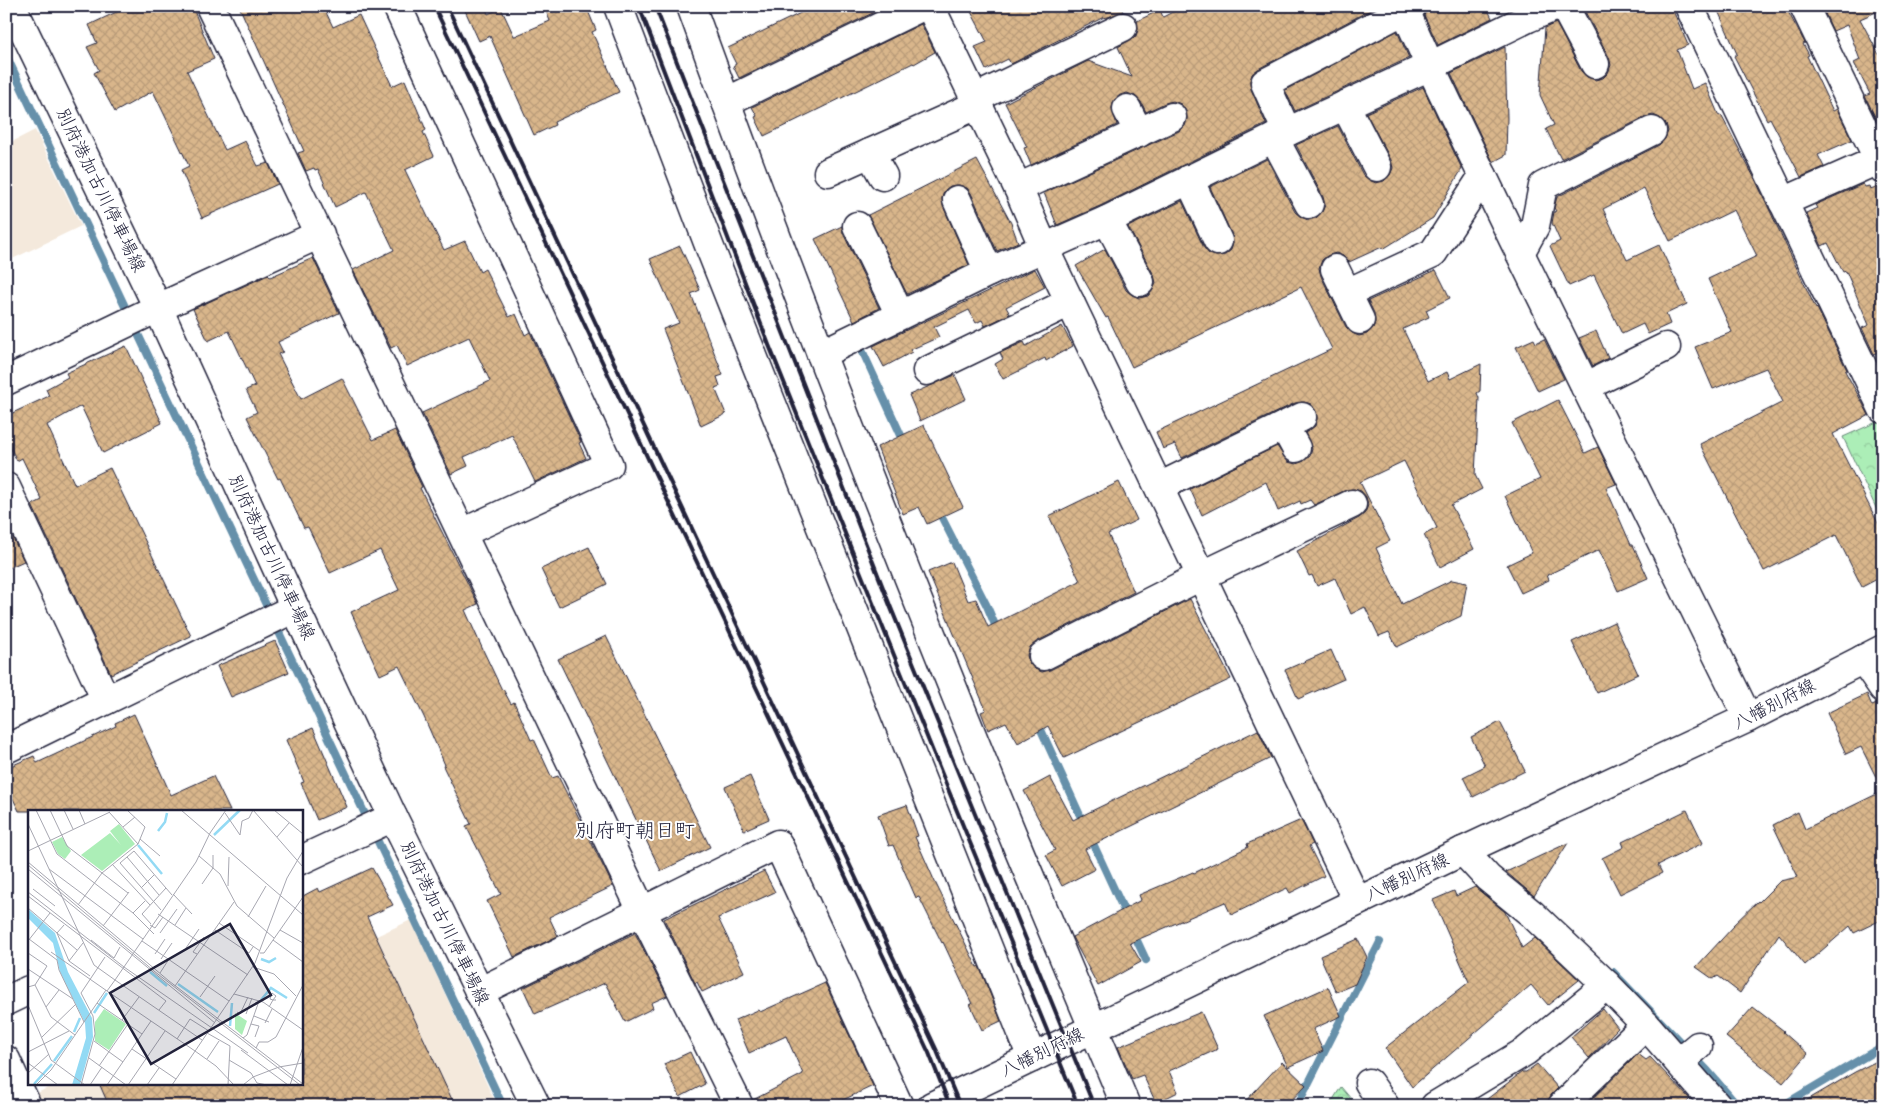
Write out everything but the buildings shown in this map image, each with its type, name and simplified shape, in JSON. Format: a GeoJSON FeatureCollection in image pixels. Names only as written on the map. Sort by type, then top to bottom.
{"type":"FeatureCollection","features":[{"type":"Feature","properties":{"kind":"street","name":"別府港加古川停車場線"},"geometry":{"type":"LineString","coordinates":[[12,6],[158,308],[294,608],[393,817],[536,1106]]}},
{"type":"Feature","properties":{"kind":"street"},"geometry":{"type":"LineString","coordinates":[[210,6],[642,911],[739,1106]]}},
{"type":"Feature","properties":{"kind":"street"},"geometry":{"type":"LineString","coordinates":[[397,6],[609,465],[462,533]]}},
{"type":"Feature","properties":{"kind":"street"},"geometry":{"type":"LineString","coordinates":[[618,6],[717,267],[1032,1058]]}},
{"type":"Feature","properties":{"kind":"street"},"geometry":{"type":"LineString","coordinates":[[691,6],[821,354],[956,694],[1126,1106]]}},
{"type":"Feature","properties":{"kind":"street"},"geometry":{"type":"LineString","coordinates":[[821,354],[989,272],[1107,220],[1280,135],[1557,6]]}},
{"type":"Feature","properties":{"kind":"street"},"geometry":{"type":"LineString","coordinates":[[1564,6],[1595,64]]}},
{"type":"Feature","properties":{"kind":"street"},"geometry":{"type":"LineString","coordinates":[[1689,6],[1883,409]]}},
{"type":"Feature","properties":{"kind":"street"},"geometry":{"type":"LineString","coordinates":[[1783,202],[1880,165],[1804,6]]}},
{"type":"Feature","properties":{"kind":"street"},"geometry":{"type":"LineString","coordinates":[[1309,204],[1280,135],[1265,83],[1407,7],[1430,66],[1482,176],[1748,718]]}},
{"type":"Feature","properties":{"kind":"street"},"geometry":{"type":"LineString","coordinates":[[726,102],[936,9],[975,102],[1018,188],[1044,248],[1357,901]]}},
{"type":"Feature","properties":{"kind":"street"},"geometry":{"type":"LineString","coordinates":[[828,172],[975,102],[1123,27]]}},
{"type":"Feature","properties":{"kind":"street"},"geometry":{"type":"LineString","coordinates":[[1345,105],[1377,167]]}},
{"type":"Feature","properties":{"kind":"street"},"geometry":{"type":"LineString","coordinates":[[1018,188],[1133,121],[1172,117]]}},
{"type":"Feature","properties":{"kind":"street"},"geometry":{"type":"LineString","coordinates":[[1520,253],[1535,226],[1543,186],[1620,159],[1652,131]]}},
{"type":"Feature","properties":{"kind":"street"},"geometry":{"type":"LineString","coordinates":[[870,153],[883,176]]}},
{"type":"Feature","properties":{"kind":"street"},"geometry":{"type":"LineString","coordinates":[[1360,320],[1341,281],[1433,253],[1482,176]]}},
{"type":"Feature","properties":{"kind":"street"},"geometry":{"type":"LineString","coordinates":[[1189,179],[1218,241]]}},
{"type":"Feature","properties":{"kind":"street"},"geometry":{"type":"LineString","coordinates":[[957,200],[989,272]]}},
{"type":"Feature","properties":{"kind":"street"},"geometry":{"type":"LineString","coordinates":[[1107,220],[1140,282]]}},
{"type":"Feature","properties":{"kind":"street"},"geometry":{"type":"LineString","coordinates":[[857,226],[900,315]]}},
{"type":"Feature","properties":{"kind":"street"},"geometry":{"type":"LineString","coordinates":[[6,381],[158,308],[320,234]]}},
{"type":"Feature","properties":{"kind":"street"},"geometry":{"type":"LineString","coordinates":[[927,371],[1070,302]]}},
{"type":"Feature","properties":{"kind":"street"},"geometry":{"type":"LineString","coordinates":[[1586,387],[1666,347]]}},
{"type":"Feature","properties":{"kind":"street"},"geometry":{"type":"LineString","coordinates":[[1159,487],[1294,430]]}},
{"type":"Feature","properties":{"kind":"street"},"geometry":{"type":"LineString","coordinates":[[7,489],[106,700]]}},
{"type":"Feature","properties":{"kind":"street"},"geometry":{"type":"LineString","coordinates":[[1043,656],[1078,651],[1201,576],[1352,504]]}},
{"type":"Feature","properties":{"kind":"street"},"geometry":{"type":"LineString","coordinates":[[6,749],[294,608]]}},
{"type":"Feature","properties":{"kind":"street"},"geometry":{"type":"LineString","coordinates":[[1873,654],[1883,688]]}},
{"type":"Feature","properties":{"kind":"street","name":"八幡別府線"},"geometry":{"type":"LineString","coordinates":[[932,1106],[1357,901],[1748,718],[1873,654]]}},
{"type":"Feature","properties":{"kind":"street"},"geometry":{"type":"LineString","coordinates":[[302,860],[393,817]]}},
{"type":"Feature","properties":{"kind":"street"},"geometry":{"type":"LineString","coordinates":[[479,992],[778,844],[899,1106]]}},
{"type":"Feature","properties":{"kind":"street"},"geometry":{"type":"LineString","coordinates":[[1463,851],[1488,878],[1532,914],[1646,1025],[1686,1056],[1713,1104]]}},
{"type":"Feature","properties":{"kind":"street"},"geometry":{"type":"LineString","coordinates":[[1435,1106],[1526,1052],[1607,985]]}},
{"type":"Feature","properties":{"kind":"street"},"geometry":{"type":"LineString","coordinates":[[6,1001],[28,990]]}},
{"type":"Feature","properties":{"kind":"street"},"geometry":{"type":"LineString","coordinates":[[1562,1106],[1646,1025]]}},
{"type":"Feature","properties":{"kind":"street"},"geometry":{"type":"LineString","coordinates":[[6,1060],[27,1106]]}},
{"type":"Feature","properties":{"kind":"street"},"geometry":{"type":"LineString","coordinates":[[1369,1083],[1385,1106]]}},
{"type":"Feature","properties":{"kind":"shaded area"},"geometry":{"type":"Polygon","coordinates":[[[35,130],[81,226],[6,262],[6,145],[35,130]]]}},
{"type":"Feature","properties":{"kind":"shaded area"},"geometry":{"type":"Polygon","coordinates":[[[411,920],[497,1106],[40,1106],[35,1094],[56,1084],[302,1084],[302,971],[411,920]]]}},
{"type":"Feature","properties":{"kind":"green space"},"geometry":{"type":"Polygon","coordinates":[[[1879,421],[1883,429],[1883,523],[1843,437],[1879,421]]]}},
{"type":"Feature","properties":{"kind":"green space"},"geometry":{"type":"Polygon","coordinates":[[[1341,1087],[1357,1106],[1329,1106],[1341,1087]]]}},
{"type":"Feature","properties":{"kind":"waterway"},"geometry":{"type":"LineString","coordinates":[[6,55],[503,1106]]}},
{"type":"Feature","properties":{"kind":"waterway"},"geometry":{"type":"LineString","coordinates":[[861,348],[905,444]]}},
{"type":"Feature","properties":{"kind":"waterway"},"geometry":{"type":"LineString","coordinates":[[937,508],[987,606],[998,632]]}},
{"type":"Feature","properties":{"kind":"waterway"},"geometry":{"type":"LineString","coordinates":[[1037,721],[1084,824]]}},
{"type":"Feature","properties":{"kind":"waterway"},"geometry":{"type":"LineString","coordinates":[[1090,837],[1127,917]]}},
{"type":"Feature","properties":{"kind":"waterway"},"geometry":{"type":"LineString","coordinates":[[1133,932],[1146,960]]}},
{"type":"Feature","properties":{"kind":"waterway"},"geometry":{"type":"LineString","coordinates":[[1297,1106],[1380,942]]}},
{"type":"Feature","properties":{"kind":"waterway"},"geometry":{"type":"LineString","coordinates":[[1613,972],[1708,1071],[1738,1106]]}},
{"type":"Feature","properties":{"kind":"waterway"},"geometry":{"type":"LineString","coordinates":[[1782,1106],[1883,1046]]}},
{"type":"Feature","properties":{"kind":"railway"},"geometry":{"type":"LineString","coordinates":[[434,6],[929,1053],[950,1106]]}},
{"type":"Feature","properties":{"kind":"railway"},"geometry":{"type":"LineString","coordinates":[[447,6],[937,1051],[960,1106]]}},
{"type":"Feature","properties":{"kind":"railway"},"geometry":{"type":"LineString","coordinates":[[639,6],[769,345],[1078,1106]]}},
{"type":"Feature","properties":{"kind":"railway"},"geometry":{"type":"LineString","coordinates":[[655,6],[891,608],[1094,1106]]}},
{"type":"Feature","properties":{"kind":"district","name":"別府町朝日町"},"geometry":{"type":"Point","coordinates":[635,830]}}]}
